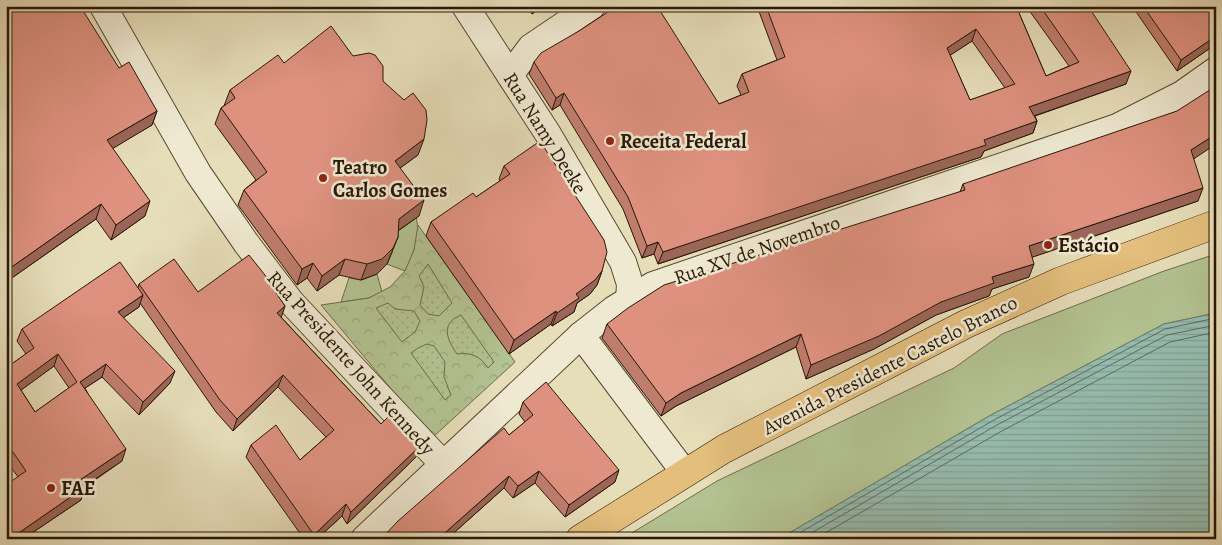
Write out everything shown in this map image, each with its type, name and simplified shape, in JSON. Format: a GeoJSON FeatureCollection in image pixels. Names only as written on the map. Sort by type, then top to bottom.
{"type":"FeatureCollection","features":[{"type":"Feature","properties":{"kind":"main road","name":"Avenida Presidente Castelo Branco"},"geometry":{"type":"LineString","coordinates":[[580,539],[684,472],[966,324],[1061,281],[1216,224]]}},
{"type":"Feature","properties":{"kind":"street","name":"Rua Presidente John Kennedy"},"geometry":{"type":"LineString","coordinates":[[103,6],[198,173],[272,280],[443,464]]}},
{"type":"Feature","properties":{"kind":"street","name":"Rua Namy Deeke"},"geometry":{"type":"LineString","coordinates":[[465,6],[548,134],[623,262],[630,284],[629,300]]}},
{"type":"Feature","properties":{"kind":"street"},"geometry":{"type":"LineString","coordinates":[[510,75],[531,47],[592,6]]}},
{"type":"Feature","properties":{"kind":"street"},"geometry":{"type":"LineString","coordinates":[[496,52],[531,47]]}},
{"type":"Feature","properties":{"kind":"street","name":"Rua XV de Novembro"},"geometry":{"type":"LineString","coordinates":[[364,539],[581,335],[653,285],[1117,127],[1182,94],[1216,70]]}},
{"type":"Feature","properties":{"kind":"street","name":"Rua Namy Deeke"},"geometry":{"type":"LineString","coordinates":[[623,262],[653,285]]}},
{"type":"Feature","properties":{"kind":"street"},"geometry":{"type":"LineString","coordinates":[[581,335],[684,472]]}},
{"type":"Feature","properties":{"kind":"green space"},"geometry":{"type":"Polygon","coordinates":[[[416,217],[417,238],[405,271],[387,264],[392,253],[392,235],[416,217]]]}},
{"type":"Feature","properties":{"kind":"green space"},"geometry":{"type":"Polygon","coordinates":[[[418,225],[515,362],[432,438],[321,305],[369,298],[390,287],[405,271],[414,250],[418,225]]]}},
{"type":"Feature","properties":{"kind":"green space"},"geometry":{"type":"Polygon","coordinates":[[[1216,254],[1216,313],[1164,324],[991,415],[779,539],[622,539],[717,481],[954,368],[1002,334],[1164,271],[1216,254]]]}},
{"type":"Feature","properties":{"kind":"green space"},"geometry":{"type":"Polygon","coordinates":[[[428,264],[452,303],[439,316],[428,314],[420,305],[424,287],[419,276],[428,264]]]}},
{"type":"Feature","properties":{"kind":"green space"},"geometry":{"type":"Polygon","coordinates":[[[377,274],[382,292],[369,298],[341,302],[349,278],[361,280],[377,274]]]}},
{"type":"Feature","properties":{"kind":"green space"},"geometry":{"type":"Polygon","coordinates":[[[388,303],[395,309],[414,311],[420,321],[415,332],[402,342],[376,308],[388,303]]]}},
{"type":"Feature","properties":{"kind":"green space"},"geometry":{"type":"Polygon","coordinates":[[[461,315],[494,362],[488,368],[482,360],[475,356],[457,354],[451,344],[447,333],[448,328],[454,319],[461,315]]]}},
{"type":"Feature","properties":{"kind":"green space"},"geometry":{"type":"Polygon","coordinates":[[[427,344],[434,346],[445,362],[444,377],[451,395],[445,400],[411,353],[427,344]]]}},
{"type":"Feature","properties":{"kind":"water"},"geometry":{"type":"Polygon","coordinates":[[[1216,313],[1216,539],[779,539],[991,415],[1164,324],[1216,313]]]}},
{"type":"Feature","properties":{"kind":"building"},"geometry":{"type":"Polygon","coordinates":[[[6,6],[80,6],[119,68],[129,62],[157,111],[107,140],[150,201],[116,225],[101,204],[6,271],[6,6]]]}},
{"type":"Feature","properties":{"kind":"building"},"geometry":{"type":"Polygon","coordinates":[[[617,6],[657,6],[719,104],[749,92],[742,74],[785,57],[766,6],[1016,6],[1046,76],[1079,62],[1040,6],[1088,6],[1131,71],[1029,107],[1037,121],[984,140],[986,145],[663,252],[658,242],[647,246],[628,197],[564,93],[556,98],[534,62],[541,53],[617,6]],[[976,29],[947,48],[970,100],[1015,84],[976,29]]]}},
{"type":"Feature","properties":{"kind":"building"},"geometry":{"type":"Polygon","coordinates":[[[1143,6],[1216,6],[1216,36],[1181,60],[1143,6]]]}},
{"type":"Feature","properties":{"kind":"building","name":"Teatro Carlos Gomes"},"geometry":{"type":"Polygon","coordinates":[[[331,26],[353,56],[369,53],[375,55],[383,66],[383,81],[404,100],[413,93],[426,110],[427,120],[424,139],[395,161],[424,200],[399,219],[398,237],[393,248],[382,259],[367,264],[345,259],[322,276],[313,263],[302,269],[244,190],[267,172],[221,108],[235,98],[230,90],[278,55],[284,63],[331,26]]]}},
{"type":"Feature","properties":{"kind":"building"},"geometry":{"type":"Polygon","coordinates":[[[1216,86],[1216,134],[1191,150],[1203,188],[1029,246],[1034,264],[992,277],[994,283],[941,302],[879,336],[811,365],[801,334],[681,393],[666,403],[607,324],[664,285],[965,190],[963,184],[1177,111],[1216,86]]]}},
{"type":"Feature","properties":{"kind":"building"},"geometry":{"type":"Polygon","coordinates":[[[540,141],[604,240],[607,252],[602,271],[595,280],[576,294],[579,298],[557,313],[556,311],[514,340],[431,222],[473,193],[476,197],[510,174],[504,166],[540,141]]]}},
{"type":"Feature","properties":{"kind":"building"},"geometry":{"type":"Polygon","coordinates":[[[249,255],[276,289],[274,290],[285,306],[277,313],[381,424],[391,414],[420,446],[351,512],[346,504],[314,535],[251,445],[276,425],[300,460],[334,430],[283,375],[237,419],[220,400],[139,284],[174,259],[198,292],[249,255]]]}},
{"type":"Feature","properties":{"kind":"building"},"geometry":{"type":"Polygon","coordinates":[[[120,262],[143,295],[118,312],[175,371],[143,402],[106,364],[80,382],[126,449],[80,480],[85,487],[10,539],[6,539],[6,485],[26,471],[6,442],[6,368],[34,348],[22,329],[120,262]],[[58,354],[17,384],[35,412],[77,382],[58,354]]]}},
{"type":"Feature","properties":{"kind":"building"},"geometry":{"type":"Polygon","coordinates":[[[546,382],[619,470],[569,505],[539,471],[518,486],[509,476],[438,539],[381,539],[398,521],[504,428],[509,435],[533,415],[523,402],[546,382]]]}},
{"type":"Feature","properties":{"kind":"place","name":"Receita Federal"},"geometry":{"type":"Point","coordinates":[610,141]}},
{"type":"Feature","properties":{"kind":"place","name":"Teatro Carlos Gomes"},"geometry":{"type":"Point","coordinates":[323,178]}},
{"type":"Feature","properties":{"kind":"place","name":"Estácio"},"geometry":{"type":"Point","coordinates":[1048,245]}},
{"type":"Feature","properties":{"kind":"place","name":"FAE"},"geometry":{"type":"Point","coordinates":[51,488]}}]}
